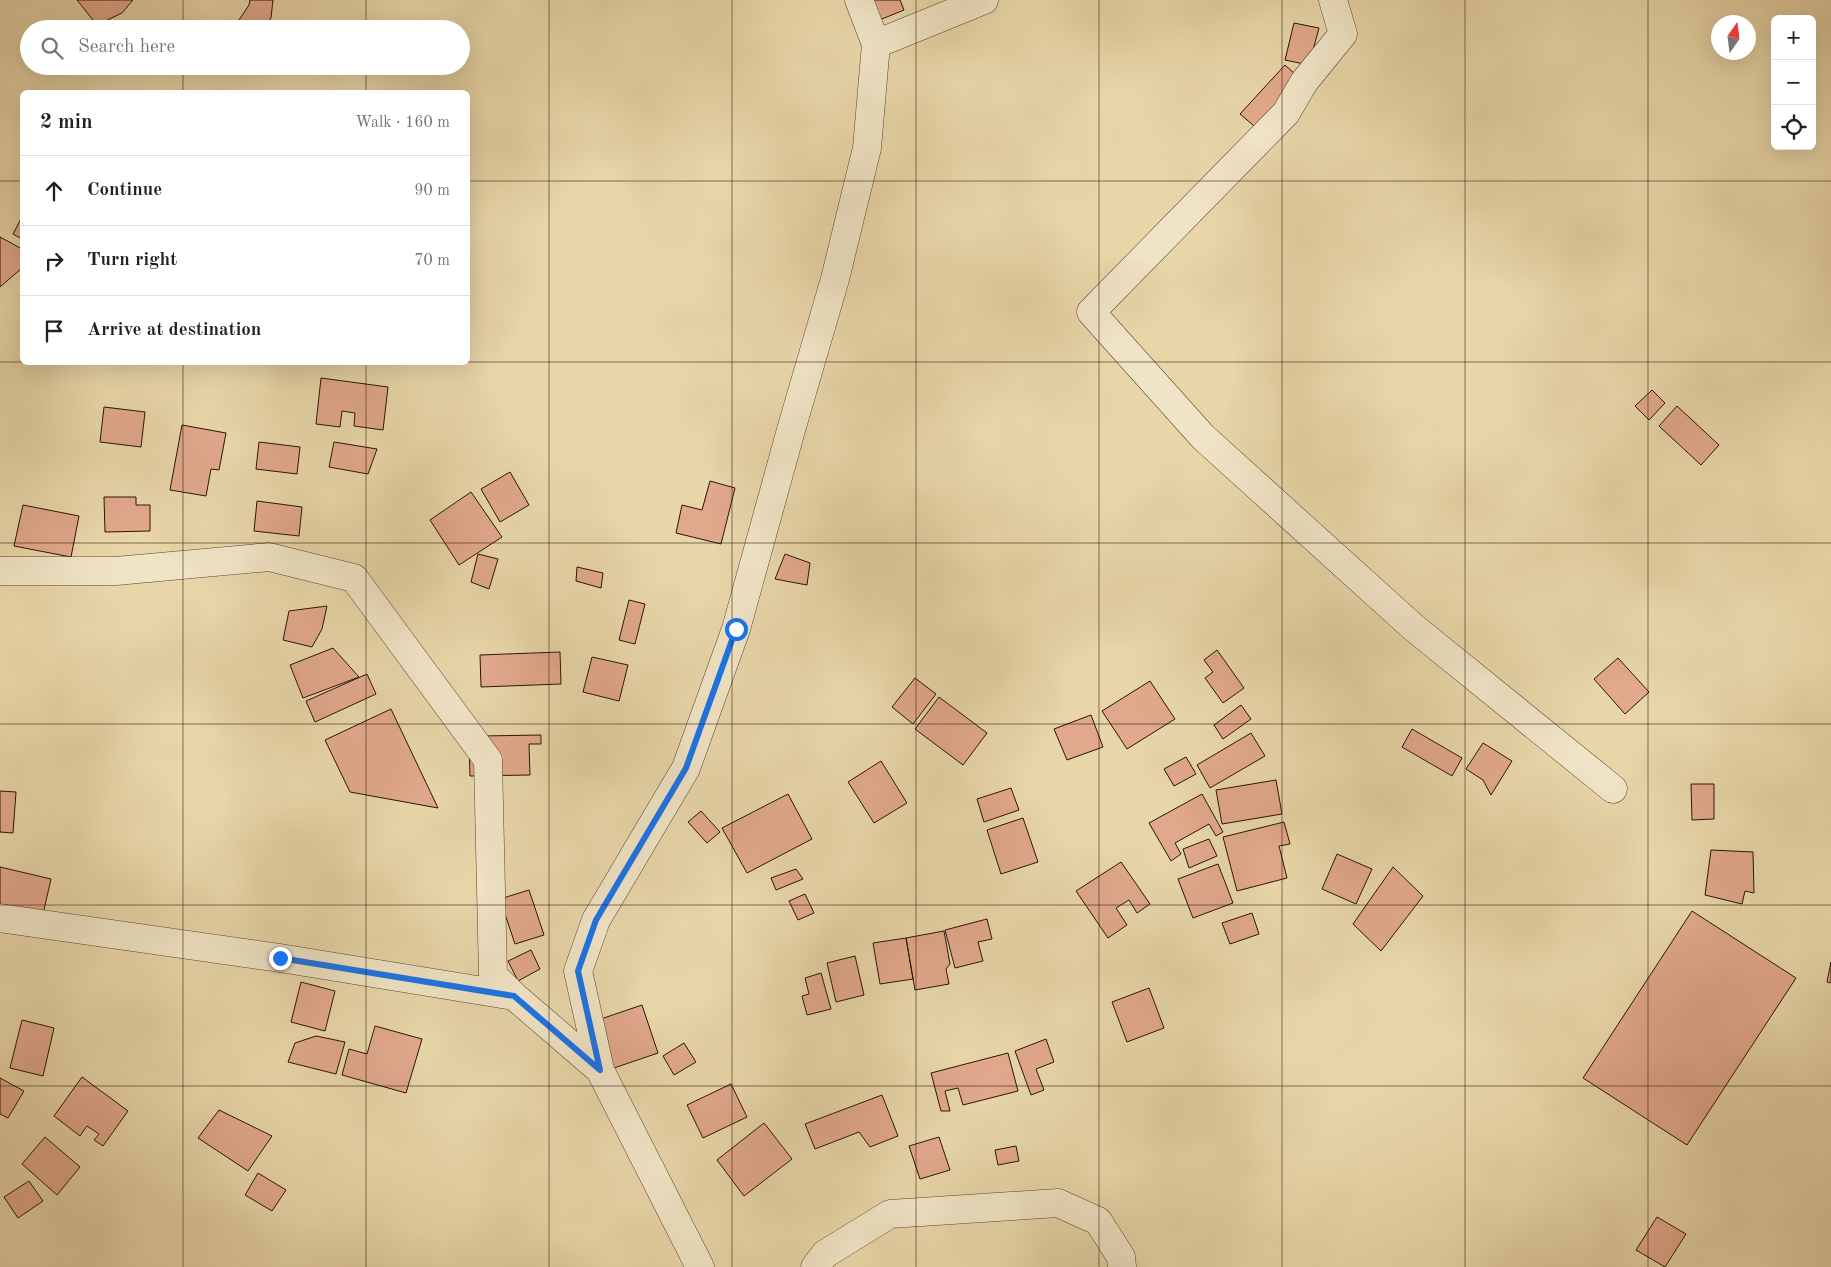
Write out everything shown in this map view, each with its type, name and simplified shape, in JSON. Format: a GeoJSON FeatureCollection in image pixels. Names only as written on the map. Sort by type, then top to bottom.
{"type":"FeatureCollection","features":[{"type":"Feature","properties":{"kind":"street"},"geometry":{"type":"LineString","coordinates":[[700,1267],[600,1070],[578,971],[596,920],[686,768],[736,629],[835,279],[867,148],[876,44],[859,0]]}},
{"type":"Feature","properties":{"kind":"street"},"geometry":{"type":"LineString","coordinates":[[876,44],[984,0]]}},
{"type":"Feature","properties":{"kind":"street"},"geometry":{"type":"LineString","coordinates":[[1333,0],[1344,34],[1304,82],[1286,113],[1091,312],[1203,438],[1413,627],[1613,789]]}},
{"type":"Feature","properties":{"kind":"street"},"geometry":{"type":"LineString","coordinates":[[0,570],[116,571],[269,557],[354,578],[488,760],[494,975],[514,996],[600,1070]]}},
{"type":"Feature","properties":{"kind":"street"},"geometry":{"type":"LineString","coordinates":[[0,918],[280,958],[514,996]]}},
{"type":"Feature","properties":{"kind":"street"},"geometry":{"type":"LineString","coordinates":[[815,1267],[825,1254],[890,1214],[1058,1203],[1098,1220],[1121,1256],[1122,1267]]}},
{"type":"Feature","properties":{"kind":"building"},"geometry":{"type":"Polygon","coordinates":[[[77,0],[133,0],[122,13],[107,20],[93,20],[77,0]]]}},
{"type":"Feature","properties":{"kind":"building"},"geometry":{"type":"Polygon","coordinates":[[[250,0],[273,0],[271,18],[269,20],[239,20],[249,5],[250,0]]]}},
{"type":"Feature","properties":{"kind":"building"},"geometry":{"type":"Polygon","coordinates":[[[868,0],[900,0],[904,10],[877,21],[868,0]]]}},
{"type":"Feature","properties":{"kind":"building"},"geometry":{"type":"Polygon","coordinates":[[[1294,23],[1319,28],[1309,65],[1285,60],[1294,23]]]}},
{"type":"Feature","properties":{"kind":"building"},"geometry":{"type":"Polygon","coordinates":[[[1285,65],[1304,82],[1260,131],[1240,114],[1285,65]]]}},
{"type":"Feature","properties":{"kind":"building"},"geometry":{"type":"Polygon","coordinates":[[[20,221],[20,238],[13,234],[20,221]]]}},
{"type":"Feature","properties":{"kind":"building"},"geometry":{"type":"Polygon","coordinates":[[[0,237],[20,248],[20,270],[0,287],[0,237]]]}},
{"type":"Feature","properties":{"kind":"building"},"geometry":{"type":"Polygon","coordinates":[[[321,378],[388,387],[383,430],[354,426],[355,413],[342,411],[340,427],[316,424],[321,378]]]}},
{"type":"Feature","properties":{"kind":"building"},"geometry":{"type":"Polygon","coordinates":[[[1652,390],[1665,403],[1649,420],[1635,406],[1652,390]]]}},
{"type":"Feature","properties":{"kind":"building"},"geometry":{"type":"Polygon","coordinates":[[[1677,406],[1719,445],[1701,465],[1659,426],[1677,406]]]}},
{"type":"Feature","properties":{"kind":"building"},"geometry":{"type":"Polygon","coordinates":[[[104,407],[145,412],[141,447],[100,442],[104,407]]]}},
{"type":"Feature","properties":{"kind":"building"},"geometry":{"type":"Polygon","coordinates":[[[182,425],[226,433],[219,470],[211,469],[206,496],[170,490],[182,425]]]}},
{"type":"Feature","properties":{"kind":"building"},"geometry":{"type":"Polygon","coordinates":[[[259,442],[300,447],[297,474],[256,469],[259,442]]]}},
{"type":"Feature","properties":{"kind":"building"},"geometry":{"type":"Polygon","coordinates":[[[334,442],[377,449],[368,474],[329,467],[334,442]]]}},
{"type":"Feature","properties":{"kind":"building"},"geometry":{"type":"Polygon","coordinates":[[[510,472],[529,505],[500,522],[481,489],[510,472]]]}},
{"type":"Feature","properties":{"kind":"building"},"geometry":{"type":"Polygon","coordinates":[[[710,481],[735,488],[721,544],[676,533],[682,505],[702,510],[710,481]]]}},
{"type":"Feature","properties":{"kind":"building"},"geometry":{"type":"Polygon","coordinates":[[[471,492],[502,537],[459,565],[430,520],[471,492]]]}},
{"type":"Feature","properties":{"kind":"building"},"geometry":{"type":"Polygon","coordinates":[[[104,497],[136,497],[136,505],[150,505],[150,531],[105,532],[104,497]]]}},
{"type":"Feature","properties":{"kind":"building"},"geometry":{"type":"Polygon","coordinates":[[[257,501],[302,507],[299,536],[254,531],[257,501]]]}},
{"type":"Feature","properties":{"kind":"building"},"geometry":{"type":"Polygon","coordinates":[[[23,505],[79,516],[71,557],[14,546],[23,505]]]}},
{"type":"Feature","properties":{"kind":"building"},"geometry":{"type":"Polygon","coordinates":[[[478,554],[498,559],[489,589],[471,582],[478,554]]]}},
{"type":"Feature","properties":{"kind":"building"},"geometry":{"type":"Polygon","coordinates":[[[785,554],[810,563],[807,585],[775,579],[785,554]]]}},
{"type":"Feature","properties":{"kind":"building"},"geometry":{"type":"Polygon","coordinates":[[[577,567],[603,573],[601,588],[576,581],[577,567]]]}},
{"type":"Feature","properties":{"kind":"building"},"geometry":{"type":"Polygon","coordinates":[[[629,600],[645,604],[635,644],[619,640],[629,600]]]}},
{"type":"Feature","properties":{"kind":"building"},"geometry":{"type":"Polygon","coordinates":[[[327,606],[322,629],[312,647],[283,640],[289,611],[327,606]]]}},
{"type":"Feature","properties":{"kind":"building"},"geometry":{"type":"Polygon","coordinates":[[[333,648],[359,677],[303,698],[290,665],[333,648]]]}},
{"type":"Feature","properties":{"kind":"building"},"geometry":{"type":"Polygon","coordinates":[[[1217,650],[1244,688],[1223,703],[1205,678],[1213,672],[1204,660],[1217,650]]]}},
{"type":"Feature","properties":{"kind":"building"},"geometry":{"type":"Polygon","coordinates":[[[560,652],[561,684],[481,687],[480,655],[560,652]]]}},
{"type":"Feature","properties":{"kind":"building"},"geometry":{"type":"Polygon","coordinates":[[[592,657],[628,665],[619,701],[583,692],[592,657]]]}},
{"type":"Feature","properties":{"kind":"building"},"geometry":{"type":"Polygon","coordinates":[[[1618,658],[1649,692],[1625,714],[1594,679],[1618,658]]]}},
{"type":"Feature","properties":{"kind":"building"},"geometry":{"type":"Polygon","coordinates":[[[367,674],[376,694],[315,722],[306,701],[367,674]]]}},
{"type":"Feature","properties":{"kind":"building"},"geometry":{"type":"Polygon","coordinates":[[[915,678],[936,694],[913,724],[892,707],[915,678]]]}},
{"type":"Feature","properties":{"kind":"building"},"geometry":{"type":"Polygon","coordinates":[[[1150,681],[1175,719],[1127,749],[1102,711],[1150,681]]]}},
{"type":"Feature","properties":{"kind":"building"},"geometry":{"type":"Polygon","coordinates":[[[939,697],[987,733],[963,765],[915,729],[939,697]]]}},
{"type":"Feature","properties":{"kind":"building"},"geometry":{"type":"Polygon","coordinates":[[[1241,705],[1251,719],[1223,739],[1214,725],[1241,705]]]}},
{"type":"Feature","properties":{"kind":"building"},"geometry":{"type":"Polygon","coordinates":[[[391,709],[438,808],[350,792],[325,740],[391,709]]]}},
{"type":"Feature","properties":{"kind":"building"},"geometry":{"type":"Polygon","coordinates":[[[1091,715],[1103,747],[1067,760],[1054,729],[1091,715]]]}},
{"type":"Feature","properties":{"kind":"building"},"geometry":{"type":"Polygon","coordinates":[[[1412,729],[1462,758],[1452,776],[1402,747],[1412,729]]]}},
{"type":"Feature","properties":{"kind":"building"},"geometry":{"type":"Polygon","coordinates":[[[1251,733],[1265,756],[1210,788],[1197,765],[1251,733]]]}},
{"type":"Feature","properties":{"kind":"building"},"geometry":{"type":"Polygon","coordinates":[[[541,735],[541,744],[529,744],[530,775],[470,776],[469,744],[482,736],[541,735]]]}},
{"type":"Feature","properties":{"kind":"building"},"geometry":{"type":"Polygon","coordinates":[[[1483,743],[1512,761],[1491,795],[1483,780],[1466,769],[1483,743]]]}},
{"type":"Feature","properties":{"kind":"building"},"geometry":{"type":"Polygon","coordinates":[[[1186,757],[1196,774],[1174,786],[1164,769],[1186,757]]]}},
{"type":"Feature","properties":{"kind":"building"},"geometry":{"type":"Polygon","coordinates":[[[881,761],[907,803],[874,823],[848,782],[881,761]]]}},
{"type":"Feature","properties":{"kind":"building"},"geometry":{"type":"Polygon","coordinates":[[[1276,780],[1282,814],[1222,824],[1216,790],[1276,780]]]}},
{"type":"Feature","properties":{"kind":"building"},"geometry":{"type":"Polygon","coordinates":[[[1691,784],[1714,784],[1714,819],[1692,820],[1691,784]]]}},
{"type":"Feature","properties":{"kind":"building"},"geometry":{"type":"Polygon","coordinates":[[[1011,788],[1019,810],[984,822],[977,799],[1011,788]]]}},
{"type":"Feature","properties":{"kind":"building"},"geometry":{"type":"Polygon","coordinates":[[[0,791],[16,792],[13,833],[0,832],[0,791]]]}},
{"type":"Feature","properties":{"kind":"building"},"geometry":{"type":"Polygon","coordinates":[[[788,794],[812,839],[747,873],[722,828],[788,794]]]}},
{"type":"Feature","properties":{"kind":"building"},"geometry":{"type":"Polygon","coordinates":[[[1202,794],[1223,832],[1216,836],[1209,824],[1175,843],[1181,854],[1171,861],[1149,823],[1202,794]]]}},
{"type":"Feature","properties":{"kind":"building"},"geometry":{"type":"Polygon","coordinates":[[[701,811],[720,832],[707,843],[688,822],[701,811]]]}},
{"type":"Feature","properties":{"kind":"building"},"geometry":{"type":"Polygon","coordinates":[[[1023,818],[1038,862],[1001,874],[987,830],[1023,818]]]}},
{"type":"Feature","properties":{"kind":"building"},"geometry":{"type":"Polygon","coordinates":[[[1284,822],[1290,844],[1279,846],[1287,878],[1237,891],[1223,837],[1284,822]]]}},
{"type":"Feature","properties":{"kind":"building"},"geometry":{"type":"Polygon","coordinates":[[[1209,839],[1217,856],[1189,868],[1183,849],[1209,839]]]}},
{"type":"Feature","properties":{"kind":"building"},"geometry":{"type":"Polygon","coordinates":[[[1711,850],[1753,852],[1754,893],[1745,891],[1742,904],[1705,895],[1711,850]]]}},
{"type":"Feature","properties":{"kind":"building"},"geometry":{"type":"Polygon","coordinates":[[[1337,854],[1372,869],[1356,904],[1322,889],[1337,854]]]}},
{"type":"Feature","properties":{"kind":"building"},"geometry":{"type":"Polygon","coordinates":[[[1121,862],[1150,904],[1137,913],[1129,900],[1116,908],[1127,925],[1108,938],[1076,891],[1121,862]]]}},
{"type":"Feature","properties":{"kind":"building"},"geometry":{"type":"Polygon","coordinates":[[[1218,864],[1233,903],[1193,918],[1178,879],[1218,864]]]}},
{"type":"Feature","properties":{"kind":"building"},"geometry":{"type":"Polygon","coordinates":[[[0,867],[51,879],[41,923],[0,914],[0,867]]]}},
{"type":"Feature","properties":{"kind":"building"},"geometry":{"type":"Polygon","coordinates":[[[1393,867],[1423,896],[1381,951],[1353,924],[1393,867]]]}},
{"type":"Feature","properties":{"kind":"building"},"geometry":{"type":"Polygon","coordinates":[[[796,869],[803,879],[776,890],[771,878],[796,869]]]}},
{"type":"Feature","properties":{"kind":"building"},"geometry":{"type":"Polygon","coordinates":[[[529,890],[544,935],[515,944],[500,899],[529,890]]]}},
{"type":"Feature","properties":{"kind":"building"},"geometry":{"type":"Polygon","coordinates":[[[805,894],[814,913],[798,920],[789,901],[805,894]]]}},
{"type":"Feature","properties":{"kind":"building"},"geometry":{"type":"Polygon","coordinates":[[[1692,911],[1796,978],[1687,1145],[1583,1078],[1692,911]]]}},
{"type":"Feature","properties":{"kind":"building"},"geometry":{"type":"Polygon","coordinates":[[[1252,913],[1259,934],[1230,944],[1222,923],[1252,913]]]}},
{"type":"Feature","properties":{"kind":"building"},"geometry":{"type":"Polygon","coordinates":[[[987,919],[992,939],[978,942],[983,961],[955,968],[945,930],[987,919]]]}},
{"type":"Feature","properties":{"kind":"building"},"geometry":{"type":"Polygon","coordinates":[[[944,931],[950,964],[946,969],[949,984],[915,990],[906,938],[944,931]]]}},
{"type":"Feature","properties":{"kind":"building"},"geometry":{"type":"Polygon","coordinates":[[[906,938],[913,979],[880,984],[873,943],[906,938]]]}},
{"type":"Feature","properties":{"kind":"building"},"geometry":{"type":"Polygon","coordinates":[[[531,950],[540,969],[518,981],[508,961],[531,950]]]}},
{"type":"Feature","properties":{"kind":"building"},"geometry":{"type":"Polygon","coordinates":[[[855,956],[864,995],[836,1002],[827,963],[855,956]]]}},
{"type":"Feature","properties":{"kind":"building"},"geometry":{"type":"Polygon","coordinates":[[[1831,962],[1831,983],[1827,982],[1831,962]]]}},
{"type":"Feature","properties":{"kind":"building"},"geometry":{"type":"Polygon","coordinates":[[[821,973],[831,1009],[807,1015],[802,996],[809,994],[805,978],[821,973]]]}},
{"type":"Feature","properties":{"kind":"building"},"geometry":{"type":"Polygon","coordinates":[[[301,982],[335,991],[325,1031],[291,1022],[301,982]]]}},
{"type":"Feature","properties":{"kind":"building"},"geometry":{"type":"Polygon","coordinates":[[[1149,988],[1164,1028],[1127,1042],[1112,1002],[1149,988]]]}},
{"type":"Feature","properties":{"kind":"building"},"geometry":{"type":"Polygon","coordinates":[[[642,1005],[658,1053],[611,1069],[595,1021],[642,1005]]]}},
{"type":"Feature","properties":{"kind":"building"},"geometry":{"type":"Polygon","coordinates":[[[22,1020],[54,1028],[43,1076],[10,1068],[22,1020]]]}},
{"type":"Feature","properties":{"kind":"building"},"geometry":{"type":"Polygon","coordinates":[[[375,1026],[422,1039],[406,1093],[342,1075],[349,1049],[367,1054],[375,1026]]]}},
{"type":"Feature","properties":{"kind":"building"},"geometry":{"type":"Polygon","coordinates":[[[316,1036],[345,1042],[336,1074],[288,1062],[295,1043],[316,1036]]]}},
{"type":"Feature","properties":{"kind":"building"},"geometry":{"type":"Polygon","coordinates":[[[1046,1039],[1054,1062],[1036,1069],[1044,1090],[1031,1095],[1015,1051],[1046,1039]]]}},
{"type":"Feature","properties":{"kind":"building"},"geometry":{"type":"Polygon","coordinates":[[[684,1043],[696,1062],[674,1075],[663,1056],[684,1043]]]}},
{"type":"Feature","properties":{"kind":"building"},"geometry":{"type":"Polygon","coordinates":[[[1008,1053],[1018,1091],[963,1105],[958,1088],[945,1091],[950,1111],[941,1111],[931,1073],[1008,1053]]]}},
{"type":"Feature","properties":{"kind":"building"},"geometry":{"type":"Polygon","coordinates":[[[82,1077],[128,1111],[103,1146],[94,1140],[99,1134],[87,1126],[80,1136],[54,1116],[82,1077]]]}},
{"type":"Feature","properties":{"kind":"building"},"geometry":{"type":"Polygon","coordinates":[[[0,1078],[24,1091],[8,1118],[0,1114],[0,1078]]]}},
{"type":"Feature","properties":{"kind":"building"},"geometry":{"type":"Polygon","coordinates":[[[731,1084],[747,1117],[703,1138],[687,1105],[731,1084]]]}},
{"type":"Feature","properties":{"kind":"building"},"geometry":{"type":"Polygon","coordinates":[[[882,1095],[898,1136],[870,1147],[859,1132],[815,1149],[805,1124],[882,1095]]]}},
{"type":"Feature","properties":{"kind":"building"},"geometry":{"type":"Polygon","coordinates":[[[219,1110],[272,1136],[248,1171],[198,1138],[219,1110]]]}},
{"type":"Feature","properties":{"kind":"building"},"geometry":{"type":"Polygon","coordinates":[[[764,1123],[792,1159],[744,1196],[717,1160],[764,1123]]]}},
{"type":"Feature","properties":{"kind":"building"},"geometry":{"type":"Polygon","coordinates":[[[45,1137],[80,1167],[57,1195],[22,1164],[45,1137]]]}},
{"type":"Feature","properties":{"kind":"building"},"geometry":{"type":"Polygon","coordinates":[[[939,1137],[950,1170],[920,1179],[909,1146],[939,1137]]]}},
{"type":"Feature","properties":{"kind":"building"},"geometry":{"type":"Polygon","coordinates":[[[1016,1146],[1019,1161],[998,1165],[995,1150],[1016,1146]]]}},
{"type":"Feature","properties":{"kind":"building"},"geometry":{"type":"Polygon","coordinates":[[[258,1173],[286,1190],[272,1211],[245,1195],[258,1173]]]}},
{"type":"Feature","properties":{"kind":"building"},"geometry":{"type":"Polygon","coordinates":[[[29,1181],[43,1201],[18,1218],[4,1197],[29,1181]]]}},
{"type":"Feature","properties":{"kind":"building"},"geometry":{"type":"Polygon","coordinates":[[[1657,1217],[1686,1234],[1665,1267],[1636,1250],[1657,1217]]]}},
{"type":"Feature","properties":{"kind":"route"},"geometry":{"type":"LineString","coordinates":[[280,958],[514,996],[600,1070],[578,971],[596,920],[686,768],[736,629]]}}]}
